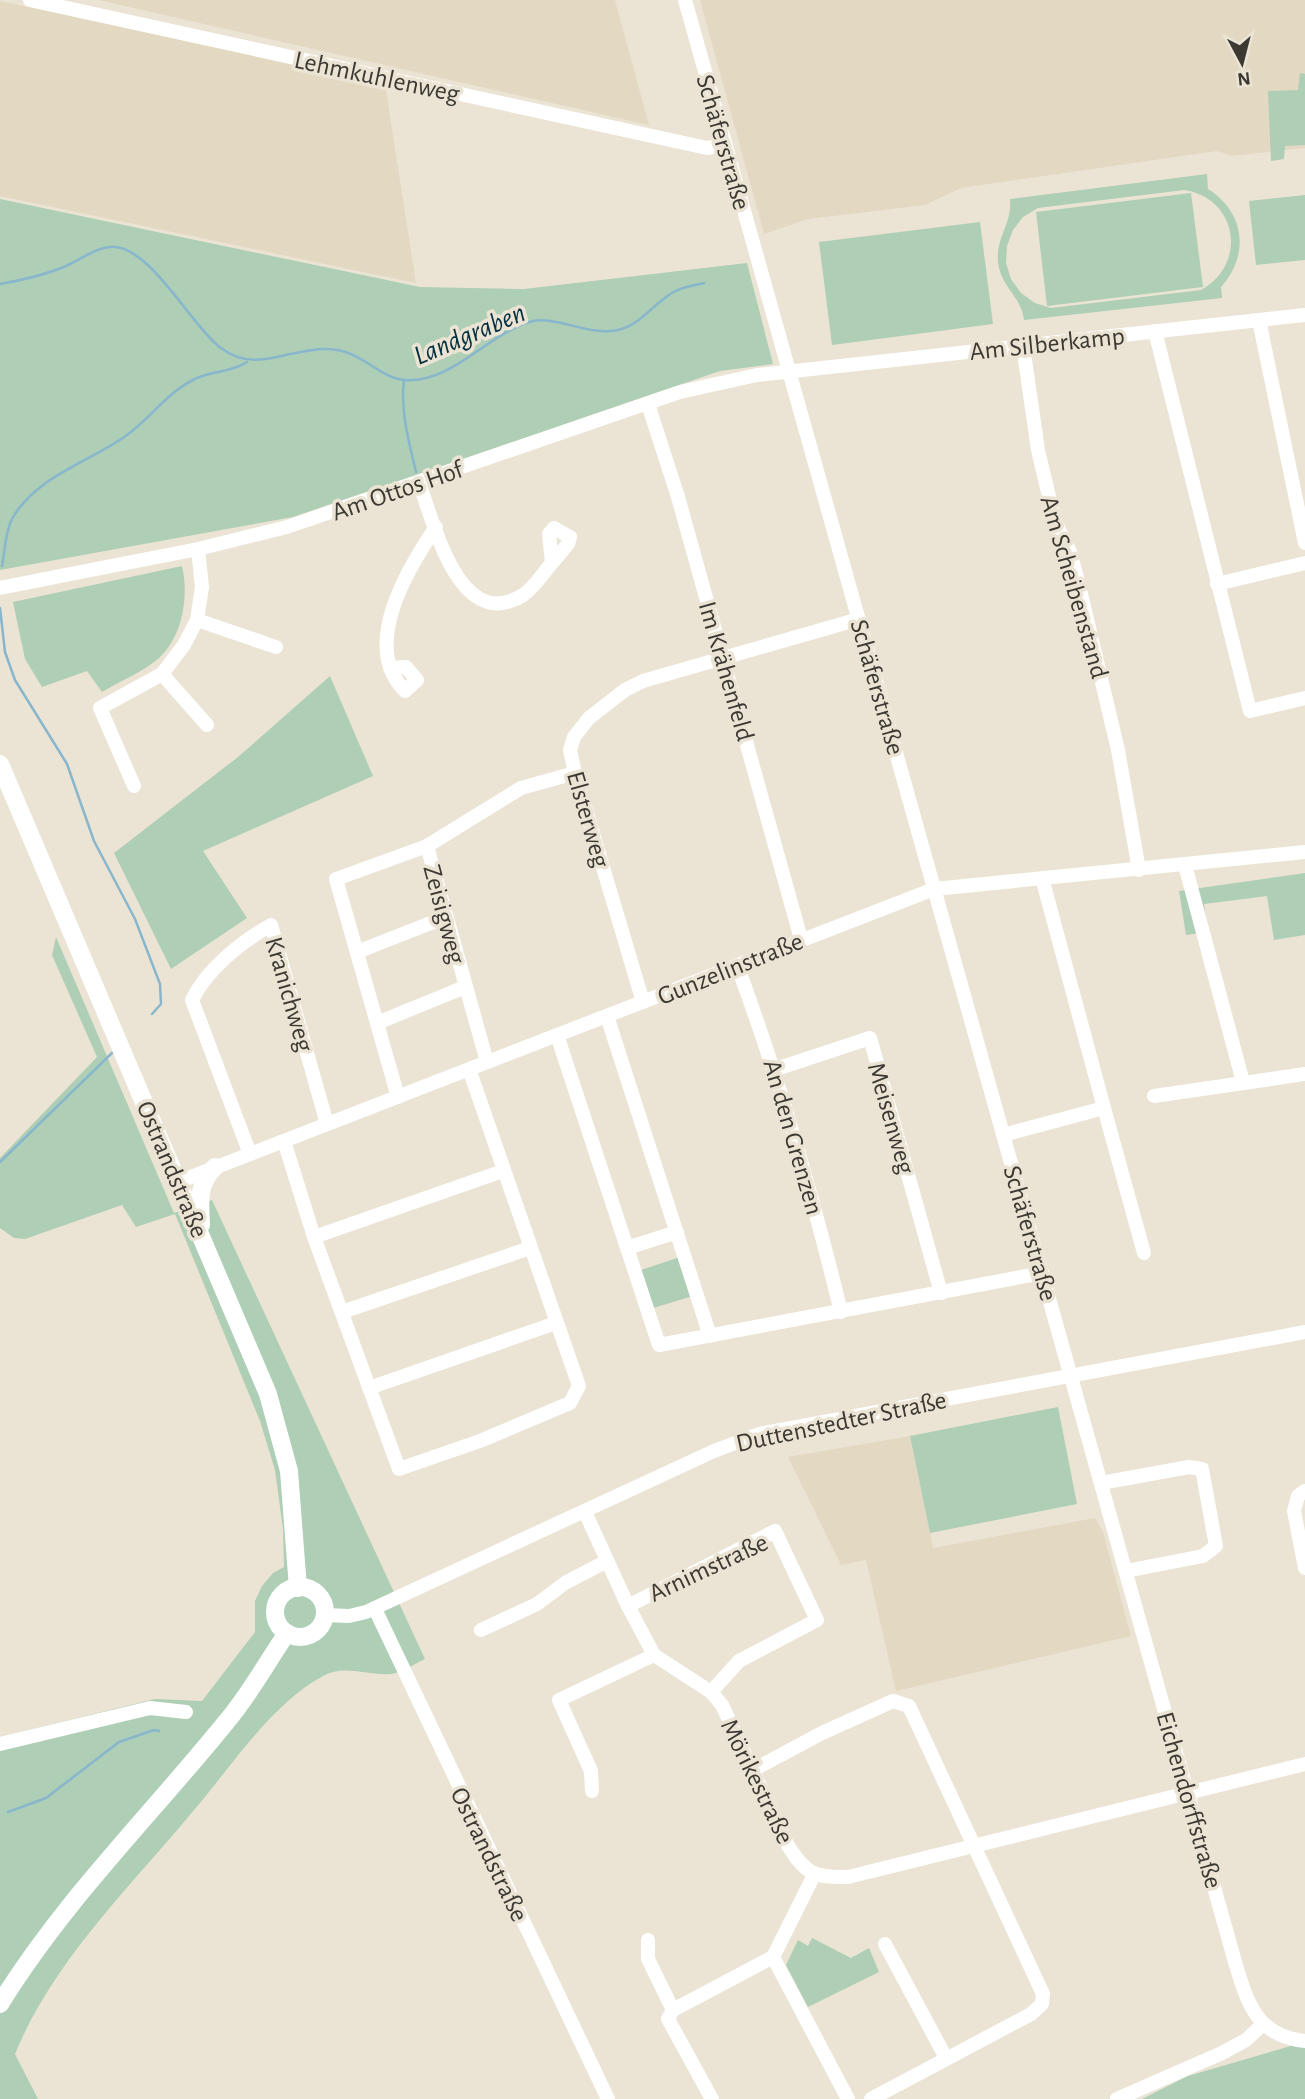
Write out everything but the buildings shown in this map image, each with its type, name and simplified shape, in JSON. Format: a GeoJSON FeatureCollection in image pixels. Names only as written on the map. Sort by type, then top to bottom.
{"type":"FeatureCollection","features":[{"type":"Feature","properties":{"kind":"main road","name":"Ostrandstraße"},"geometry":{"type":"LineString","coordinates":[[0,764],[268,1394],[281,1435],[291,1489],[298,1588]]}},
{"type":"Feature","properties":{"kind":"main road"},"geometry":{"type":"LineString","coordinates":[[202,1235],[201,1186],[204,1177],[215,1167]]}},
{"type":"Feature","properties":{"kind":"main road"},"geometry":{"type":"LineString","coordinates":[[298,1588],[309,1589],[318,1595],[325,1615],[314,1633],[298,1637],[287,1633],[277,1622],[276,1606],[284,1594],[298,1588]]}},
{"type":"Feature","properties":{"kind":"main road"},"geometry":{"type":"LineString","coordinates":[[0,2004],[19,1974],[85,1887],[229,1720],[287,1633]]}},
{"type":"Feature","properties":{"kind":"street","name":"Lehmkuhlenweg"},"geometry":{"type":"LineString","coordinates":[[30,0],[707,148],[725,145]]}},
{"type":"Feature","properties":{"kind":"street","name":"Schäferstraße"},"geometry":{"type":"LineString","coordinates":[[685,0],[1070,1375]]}},
{"type":"Feature","properties":{"kind":"street","name":"Am Silberkamp"},"geometry":{"type":"LineString","coordinates":[[789,371],[1305,315]]}},
{"type":"Feature","properties":{"kind":"street"},"geometry":{"type":"LineString","coordinates":[[1259,320],[1305,543]]}},
{"type":"Feature","properties":{"kind":"street"},"geometry":{"type":"LineString","coordinates":[[1155,331],[1250,712],[1305,698]]}},
{"type":"Feature","properties":{"kind":"street","name":"Am Scheibenstand"},"geometry":{"type":"LineString","coordinates":[[1023,346],[1038,450],[1055,522],[1070,552],[1087,620],[1118,750],[1139,870]]}},
{"type":"Feature","properties":{"kind":"street","name":"Am Ottos Hof"},"geometry":{"type":"LineString","coordinates":[[0,588],[198,550],[287,527],[715,383],[789,371]]}},
{"type":"Feature","properties":{"kind":"street","name":"Im Krähenfeld"},"geometry":{"type":"LineString","coordinates":[[648,404],[723,658],[801,939]]}},
{"type":"Feature","properties":{"kind":"street"},"geometry":{"type":"LineString","coordinates":[[419,482],[453,572],[465,589],[477,598],[497,602],[513,600],[526,593],[552,563]]}},
{"type":"Feature","properties":{"kind":"street"},"geometry":{"type":"LineString","coordinates":[[390,668],[387,640],[391,617],[403,581],[436,527]]}},
{"type":"Feature","properties":{"kind":"street"},"geometry":{"type":"LineString","coordinates":[[134,786],[100,708],[162,674],[184,645],[197,620],[202,587],[198,550]]}},
{"type":"Feature","properties":{"kind":"street"},"geometry":{"type":"LineString","coordinates":[[1217,584],[1305,562]]}},
{"type":"Feature","properties":{"kind":"street"},"geometry":{"type":"LineString","coordinates":[[197,620],[276,647]]}},
{"type":"Feature","properties":{"kind":"street","name":"Elsterweg"},"geometry":{"type":"LineString","coordinates":[[643,1002],[569,750],[574,737],[589,718],[609,701],[643,681],[859,620]]}},
{"type":"Feature","properties":{"kind":"street"},"geometry":{"type":"LineString","coordinates":[[162,674],[207,725]]}},
{"type":"Feature","properties":{"kind":"street","name":"Zeisigweg"},"geometry":{"type":"LineString","coordinates":[[487,1062],[427,846],[521,788],[575,773]]}},
{"type":"Feature","properties":{"kind":"street"},"geometry":{"type":"LineString","coordinates":[[398,1097],[336,879],[427,846]]}},
{"type":"Feature","properties":{"kind":"street","name":"Gunzelinstraße"},"geometry":{"type":"LineString","coordinates":[[178,1182],[934,889],[1305,852]]}},
{"type":"Feature","properties":{"kind":"street"},"geometry":{"type":"LineString","coordinates":[[1185,865],[1244,1082]]}},
{"type":"Feature","properties":{"kind":"street"},"geometry":{"type":"LineString","coordinates":[[1042,878],[1144,1253]]}},
{"type":"Feature","properties":{"kind":"street"},"geometry":{"type":"LineString","coordinates":[[357,952],[446,917]]}},
{"type":"Feature","properties":{"kind":"street","name":"Kranichweg"},"geometry":{"type":"LineString","coordinates":[[250,1154],[192,1000],[199,985],[225,959],[271,925],[327,1124]]}},
{"type":"Feature","properties":{"kind":"street","name":"An den Grenzen"},"geometry":{"type":"LineString","coordinates":[[737,965],[776,1069],[812,1194],[841,1312]]}},
{"type":"Feature","properties":{"kind":"street"},"geometry":{"type":"LineString","coordinates":[[377,1023],[465,988]]}},
{"type":"Feature","properties":{"kind":"street"},"geometry":{"type":"LineString","coordinates":[[607,1016],[710,1336]]}},
{"type":"Feature","properties":{"kind":"street"},"geometry":{"type":"LineString","coordinates":[[557,1035],[659,1345],[1042,1273]]}},
{"type":"Feature","properties":{"kind":"street","name":"Meisenweg"},"geometry":{"type":"LineString","coordinates":[[776,1069],[870,1038],[941,1293]]}},
{"type":"Feature","properties":{"kind":"street"},"geometry":{"type":"LineString","coordinates":[[284,1141],[314,1237],[399,1469],[480,1441],[570,1403],[579,1386],[469,1069]]}},
{"type":"Feature","properties":{"kind":"street"},"geometry":{"type":"LineString","coordinates":[[1154,1096],[1305,1074]]}},
{"type":"Feature","properties":{"kind":"street"},"geometry":{"type":"LineString","coordinates":[[1003,1135],[1104,1108]]}},
{"type":"Feature","properties":{"kind":"street"},"geometry":{"type":"LineString","coordinates":[[314,1237],[503,1171]]}},
{"type":"Feature","properties":{"kind":"street"},"geometry":{"type":"LineString","coordinates":[[627,1248],[677,1232]]}},
{"type":"Feature","properties":{"kind":"street"},"geometry":{"type":"LineString","coordinates":[[342,1312],[530,1248]]}},
{"type":"Feature","properties":{"kind":"street"},"geometry":{"type":"LineString","coordinates":[[369,1388],[556,1323]]}},
{"type":"Feature","properties":{"kind":"street","name":"Duttenstedter Straße"},"geometry":{"type":"LineString","coordinates":[[325,1615],[349,1616],[375,1609],[759,1434],[1305,1332]]}},
{"type":"Feature","properties":{"kind":"street","name":"Eichendorffstraße"},"geometry":{"type":"LineString","coordinates":[[1070,1375],[1248,2005],[1262,2025]]}},
{"type":"Feature","properties":{"kind":"street"},"geometry":{"type":"LineString","coordinates":[[1101,1483],[1189,1467],[1202,1469],[1216,1546],[1203,1556],[1126,1571]]}},
{"type":"Feature","properties":{"kind":"street"},"geometry":{"type":"LineString","coordinates":[[1305,1491],[1298,1496],[1294,1511],[1305,1568]]}},
{"type":"Feature","properties":{"kind":"street","name":"Mörikestraße"},"geometry":{"type":"LineString","coordinates":[[585,1512],[628,1606],[654,1655],[711,1692],[722,1705],[787,1844],[799,1864],[814,1875]]}},
{"type":"Feature","properties":{"kind":"street","name":"Arnimstraße"},"geometry":{"type":"LineString","coordinates":[[628,1606],[775,1531],[817,1620],[739,1661],[711,1692]]}},
{"type":"Feature","properties":{"kind":"street"},"geometry":{"type":"LineString","coordinates":[[481,1630],[537,1604],[565,1583],[607,1561]]}},
{"type":"Feature","properties":{"kind":"street","name":"Ostrandstraße"},"geometry":{"type":"LineString","coordinates":[[375,1609],[608,2099]]}},
{"type":"Feature","properties":{"kind":"street"},"geometry":{"type":"LineString","coordinates":[[592,1791],[591,1771],[559,1700],[654,1655]]}},
{"type":"Feature","properties":{"kind":"street"},"geometry":{"type":"LineString","coordinates":[[753,1770],[821,1733],[893,1701],[909,1706],[1043,1994],[1042,2004],[1031,2014],[871,2099]]}},
{"type":"Feature","properties":{"kind":"street"},"geometry":{"type":"LineString","coordinates":[[0,1744],[150,1708],[186,1712]]}},
{"type":"Feature","properties":{"kind":"street"},"geometry":{"type":"LineString","coordinates":[[712,2099],[668,2019],[673,2010],[773,1957],[814,1875],[848,1877],[1305,1764]]}},
{"type":"Feature","properties":{"kind":"street"},"geometry":{"type":"LineString","coordinates":[[648,1940],[648,1959],[673,2010]]}},
{"type":"Feature","properties":{"kind":"street"},"geometry":{"type":"LineString","coordinates":[[885,1944],[946,2058]]}},
{"type":"Feature","properties":{"kind":"street"},"geometry":{"type":"LineString","coordinates":[[773,1957],[848,2099]]}},
{"type":"Feature","properties":{"kind":"street"},"geometry":{"type":"LineString","coordinates":[[1116,2099],[1222,2053],[1246,2040],[1262,2025],[1274,2034],[1305,2042]]}},
{"type":"Feature","properties":{"kind":"shaded area"},"geometry":{"type":"Polygon","coordinates":[[[98,0],[615,0],[649,125],[98,0]]]}},
{"type":"Feature","properties":{"kind":"shaded area"},"geometry":{"type":"Polygon","coordinates":[[[700,0],[1305,0],[1305,148],[1232,156],[1217,151],[961,188],[925,205],[808,219],[764,234],[700,0]]]}},
{"type":"Feature","properties":{"kind":"shaded area"},"geometry":{"type":"Polygon","coordinates":[[[0,1],[385,84],[416,283],[0,196],[0,1]]]}},
{"type":"Feature","properties":{"kind":"shaded area"},"geometry":{"type":"Polygon","coordinates":[[[910,1436],[933,1548],[1095,1518],[1103,1532],[1131,1636],[896,1691],[866,1560],[841,1565],[788,1457],[910,1436]]]}},
{"type":"Feature","properties":{"kind":"green space"},"geometry":{"type":"Polygon","coordinates":[[[1300,73],[1305,74],[1305,145],[1285,146],[1284,159],[1271,161],[1268,91],[1298,90],[1300,73]]]}},
{"type":"Feature","properties":{"kind":"green space"},"geometry":{"type":"Polygon","coordinates":[[[1207,174],[1208,189],[1230,210],[1236,222],[1239,248],[1236,261],[1221,287],[1222,298],[1024,320],[1020,305],[1003,279],[998,262],[999,245],[1009,216],[1010,199],[1207,174]],[[1184,190],[1038,208],[1023,217],[1013,230],[1007,246],[1006,263],[1011,279],[1021,293],[1035,303],[1051,308],[1201,290],[1216,279],[1226,265],[1231,249],[1226,218],[1216,205],[1202,196],[1184,190]]]}},
{"type":"Feature","properties":{"kind":"green space"},"geometry":{"type":"Polygon","coordinates":[[[1191,193],[1203,287],[1047,306],[1036,212],[1191,193]]]}},
{"type":"Feature","properties":{"kind":"green space"},"geometry":{"type":"Polygon","coordinates":[[[1305,195],[1305,260],[1256,265],[1249,201],[1305,195]]]}},
{"type":"Feature","properties":{"kind":"green space"},"geometry":{"type":"Polygon","coordinates":[[[0,199],[420,287],[524,289],[747,263],[773,364],[720,371],[293,517],[0,570],[0,199]]]}},
{"type":"Feature","properties":{"kind":"green space"},"geometry":{"type":"Polygon","coordinates":[[[980,222],[993,324],[832,345],[819,242],[980,222]]]}},
{"type":"Feature","properties":{"kind":"green space"},"geometry":{"type":"Polygon","coordinates":[[[182,566],[185,590],[179,627],[174,639],[159,658],[102,692],[87,671],[42,687],[25,659],[13,602],[182,566]]]}},
{"type":"Feature","properties":{"kind":"green space"},"geometry":{"type":"Polygon","coordinates":[[[330,676],[373,776],[203,851],[247,918],[171,969],[114,853],[238,757],[330,676]]]}},
{"type":"Feature","properties":{"kind":"green space"},"geometry":{"type":"Polygon","coordinates":[[[1305,873],[1305,935],[1274,940],[1267,896],[1204,904],[1208,932],[1186,935],[1179,891],[1305,873]]]}},
{"type":"Feature","properties":{"kind":"green space"},"geometry":{"type":"Polygon","coordinates":[[[56,937],[174,1213],[212,1200],[425,1659],[391,1674],[340,1671],[323,1676],[304,1688],[270,1719],[95,1926],[50,1987],[15,2054],[38,2099],[0,2099],[0,1737],[155,1699],[202,1701],[255,1632],[255,1601],[262,1586],[273,1573],[284,1567],[283,1529],[275,1470],[260,1421],[175,1214],[136,1227],[122,1205],[25,1239],[14,1238],[0,1228],[0,1158],[97,1057],[52,955],[56,937]]]}},
{"type":"Feature","properties":{"kind":"green space"},"geometry":{"type":"Polygon","coordinates":[[[680,1257],[693,1296],[650,1309],[638,1271],[680,1257]]]}},
{"type":"Feature","properties":{"kind":"green space"},"geometry":{"type":"Polygon","coordinates":[[[1058,1407],[1077,1504],[930,1533],[910,1436],[1058,1407]]]}},
{"type":"Feature","properties":{"kind":"green space"},"geometry":{"type":"Polygon","coordinates":[[[812,1938],[851,1958],[869,1948],[879,1972],[808,2007],[786,1965],[798,1940],[808,1946],[812,1938]]]}},
{"type":"Feature","properties":{"kind":"green space"},"geometry":{"type":"Polygon","coordinates":[[[1294,2045],[1305,2046],[1305,2099],[1142,2099],[1188,2076],[1294,2045]]]}},
{"type":"Feature","properties":{"kind":"waterway","name":"Landgraben"},"geometry":{"type":"LineString","coordinates":[[0,284],[50,272],[104,248],[125,249],[154,271],[209,337],[234,356],[260,360],[314,349],[328,349],[351,354],[386,374],[405,380],[438,374],[514,328],[529,322],[549,321],[596,331],[625,328],[674,292],[704,283]]}},
{"type":"Feature","properties":{"kind":"waterway"},"geometry":{"type":"LineString","coordinates":[[2,566],[12,519],[22,504],[35,492],[127,435],[187,383],[247,362]]}},
{"type":"Feature","properties":{"kind":"waterway"},"geometry":{"type":"LineString","coordinates":[[404,380],[404,415],[416,472]]}},
{"type":"Feature","properties":{"kind":"waterway"},"geometry":{"type":"LineString","coordinates":[[0,608],[5,652],[15,680],[67,764],[94,841],[135,919],[160,984],[161,1004],[152,1014]]}},
{"type":"Feature","properties":{"kind":"waterway"},"geometry":{"type":"LineString","coordinates":[[0,1162],[112,1053]]}},
{"type":"Feature","properties":{"kind":"waterway"},"geometry":{"type":"LineString","coordinates":[[8,1812],[46,1798],[119,1742],[154,1730],[159,1731]]}}]}
